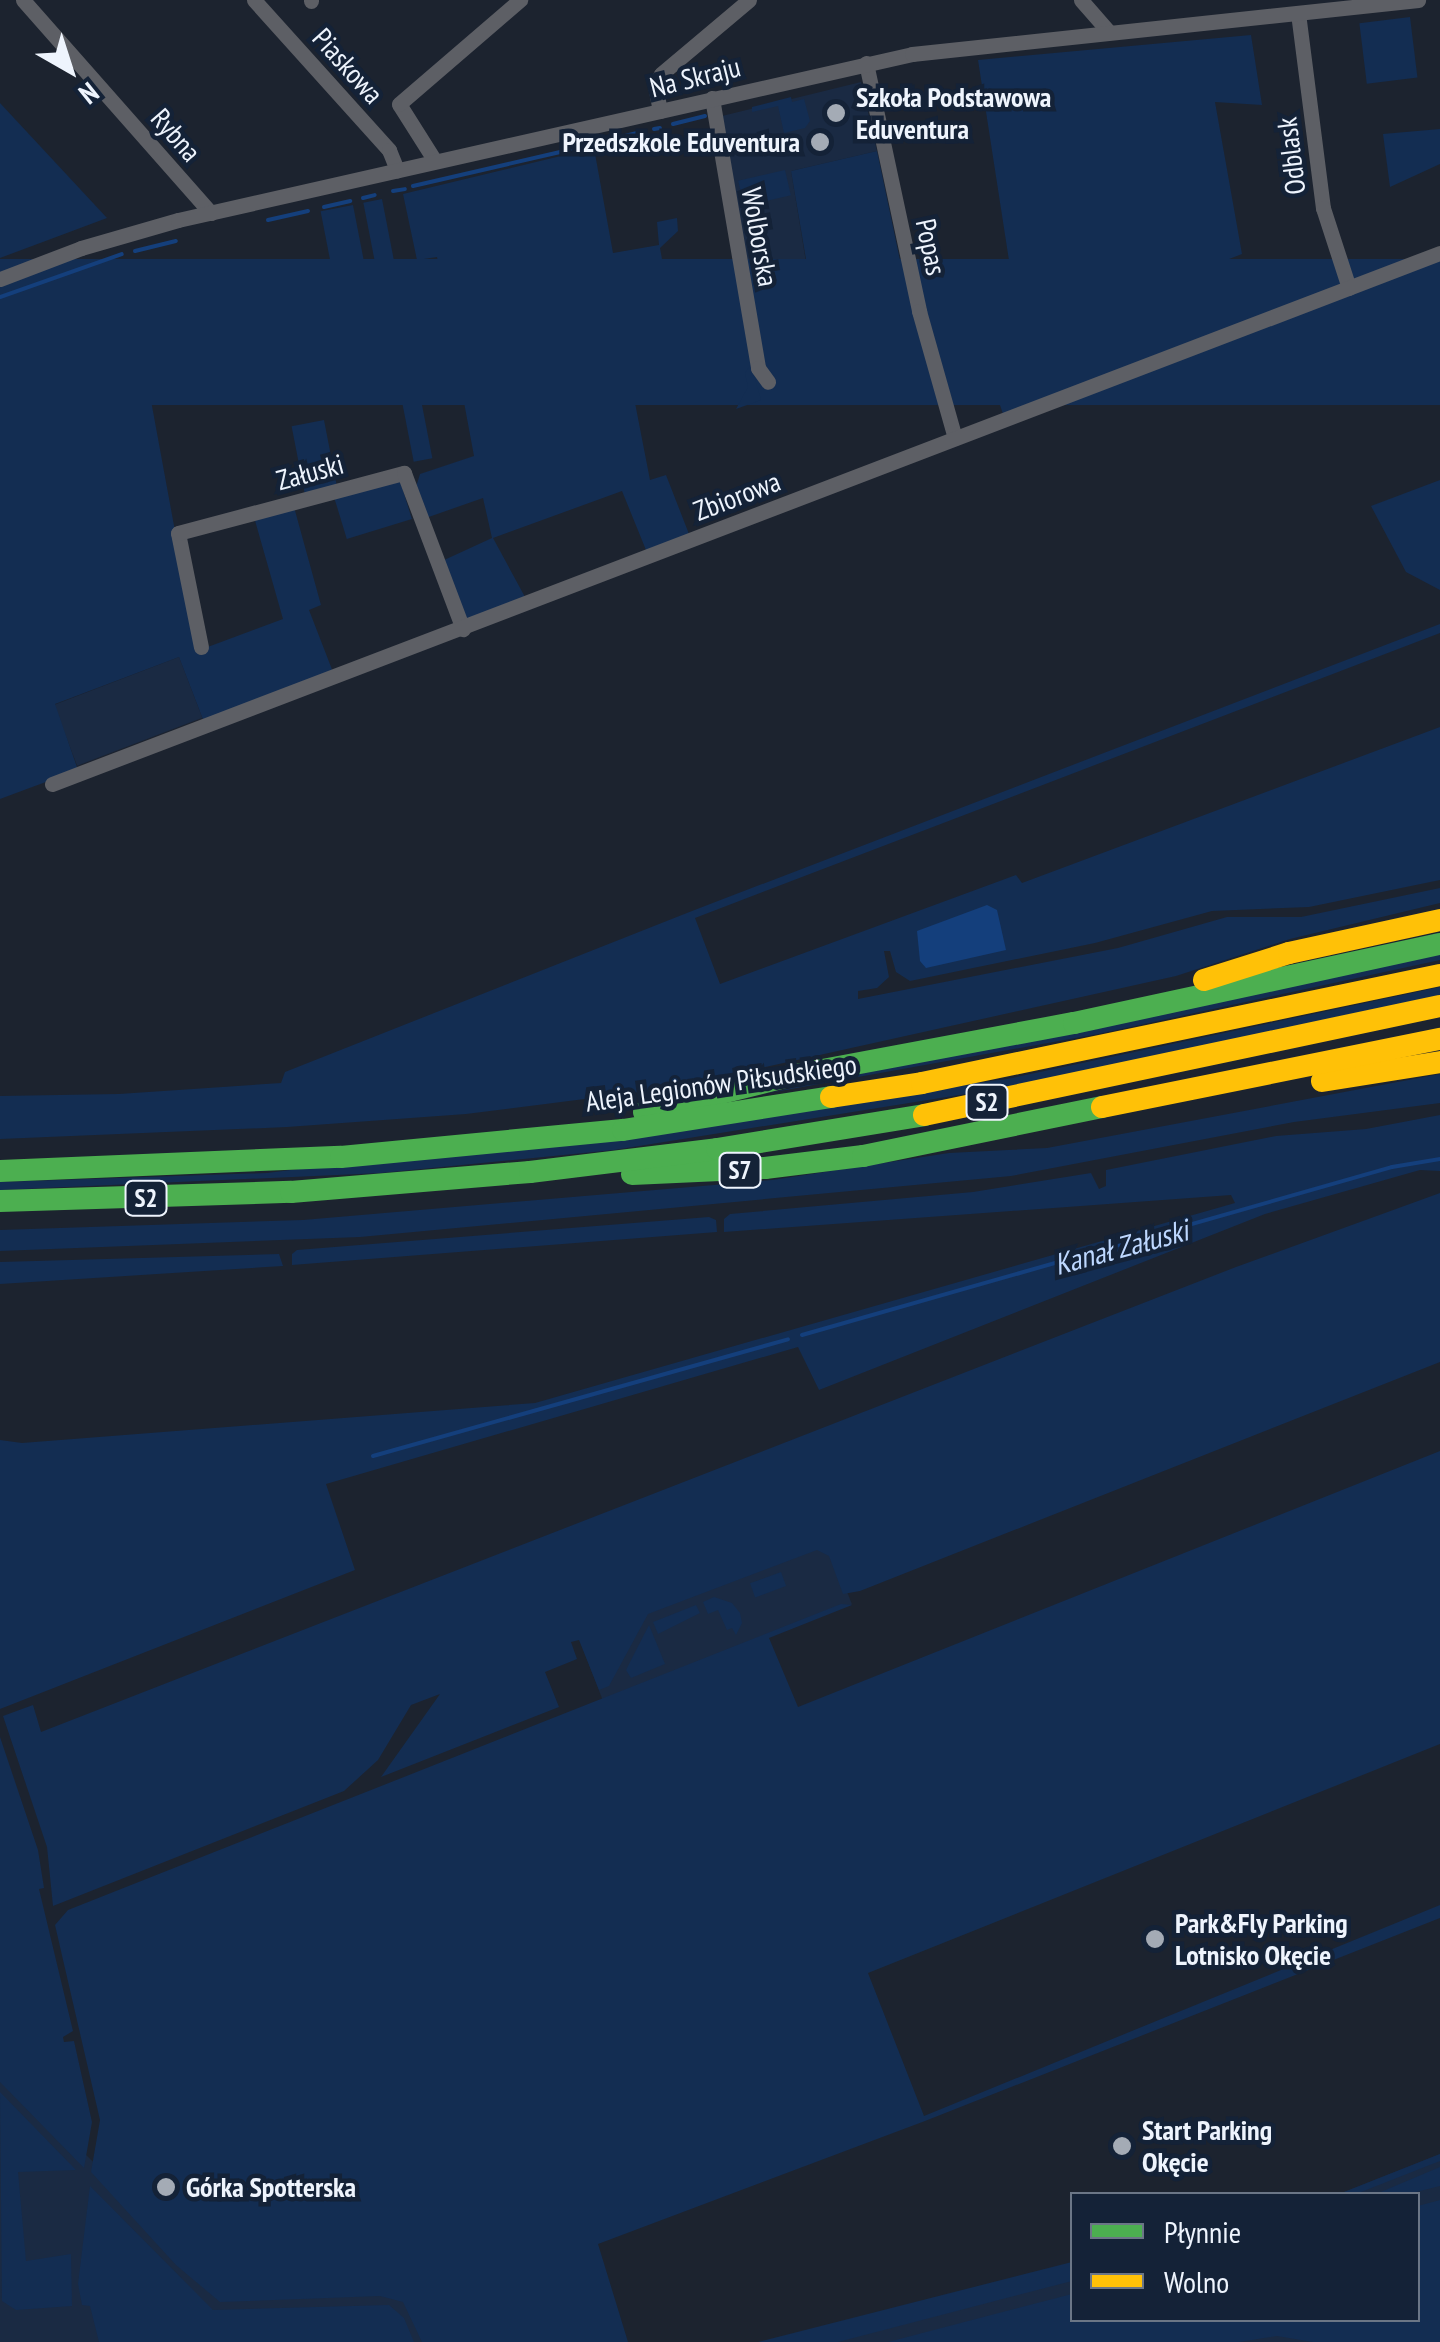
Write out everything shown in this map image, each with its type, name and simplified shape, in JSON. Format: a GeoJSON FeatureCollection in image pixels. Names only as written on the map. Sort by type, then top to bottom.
{"type":"FeatureCollection","features":[{"type":"Feature","properties":{"kind":"highway"},"geometry":{"type":"LineString","coordinates":[[1074,1022],[1289,953],[1440,920]]}},
{"type":"Feature","properties":{"kind":"highway"},"geometry":{"type":"LineString","coordinates":[[558,1136],[785,1077],[1074,1022],[1440,944]]}},
{"type":"Feature","properties":{"kind":"highway","name":"Aleja Legionów Piłsudskiego"},"geometry":{"type":"LineString","coordinates":[[0,1170],[249,1163],[558,1136],[922,1084],[1440,975]]}},
{"type":"Feature","properties":{"kind":"highway","name":"S2"},"geometry":{"type":"LineString","coordinates":[[0,1201],[291,1192],[530,1172],[716,1149],[928,1114],[1440,1006]]}},
{"type":"Feature","properties":{"kind":"highway","name":"S7"},"geometry":{"type":"LineString","coordinates":[[530,1172],[661,1174],[812,1164],[1211,1089],[1440,1039]]}},
{"type":"Feature","properties":{"kind":"highway"},"geometry":{"type":"LineString","coordinates":[[1211,1089],[1296,1084],[1440,1062]]}},
{"type":"Feature","properties":{"kind":"street","name":"Rybna"},"geometry":{"type":"LineString","coordinates":[[23,0],[211,213]]}},
{"type":"Feature","properties":{"kind":"street","name":"Piaskowa"},"geometry":{"type":"LineString","coordinates":[[254,0],[389,150],[397,170]]}},
{"type":"Feature","properties":{"kind":"street"},"geometry":{"type":"LineString","coordinates":[[435,161],[399,104],[520,0]]}},
{"type":"Feature","properties":{"kind":"street"},"geometry":{"type":"LineString","coordinates":[[660,111],[656,86],[661,74],[748,0]]}},
{"type":"Feature","properties":{"kind":"street"},"geometry":{"type":"LineString","coordinates":[[1081,0],[1109,32]]}},
{"type":"Feature","properties":{"kind":"street","name":"Na Skraju"},"geometry":{"type":"LineString","coordinates":[[0,279],[81,248],[211,213],[866,64],[1291,9],[1418,0]]}},
{"type":"Feature","properties":{"kind":"street","name":"Odblask"},"geometry":{"type":"LineString","coordinates":[[1291,9],[1322,208],[1349,288]]}},
{"type":"Feature","properties":{"kind":"street","name":"Popas"},"geometry":{"type":"LineString","coordinates":[[866,64],[918,311],[955,438]]}},
{"type":"Feature","properties":{"kind":"street","name":"Wolborska"},"geometry":{"type":"LineString","coordinates":[[712,98],[758,368],[768,382]]}},
{"type":"Feature","properties":{"kind":"street","name":"Zbiorowa"},"geometry":{"type":"LineString","coordinates":[[52,784],[1440,253]]}},
{"type":"Feature","properties":{"kind":"street","name":"Załuski"},"geometry":{"type":"LineString","coordinates":[[201,646],[178,534],[404,472],[463,628]]}},
{"type":"Feature","properties":{"kind":"shaded area"},"geometry":{"type":"Polygon","coordinates":[[[1410,17],[1417,78],[1367,84],[1359,23],[1410,17]]]}},
{"type":"Feature","properties":{"kind":"shaded area"},"geometry":{"type":"Polygon","coordinates":[[[1251,35],[1262,105],[1215,102],[1242,254],[1022,339],[1046,398],[1003,414],[983,354],[1021,338],[978,60],[1251,35]]]}},
{"type":"Feature","properties":{"kind":"shaded area"},"geometry":{"type":"Polygon","coordinates":[[[861,82],[877,151],[791,171],[812,299],[755,309],[722,116],[861,82]]]}},
{"type":"Feature","properties":{"kind":"shaded area"},"geometry":{"type":"Polygon","coordinates":[[[791,97],[792,102],[804,99],[810,121],[805,128],[784,133],[778,106],[752,112],[752,107],[791,97]]]}},
{"type":"Feature","properties":{"kind":"shaded area"},"geometry":{"type":"Polygon","coordinates":[[[0,103],[107,218],[0,258],[0,103]]]}},
{"type":"Feature","properties":{"kind":"shaded area"},"geometry":{"type":"Polygon","coordinates":[[[1440,129],[1440,164],[1390,187],[1383,134],[1440,129]]]}},
{"type":"Feature","properties":{"kind":"shaded area"},"geometry":{"type":"Polygon","coordinates":[[[594,148],[613,253],[659,245],[657,222],[677,218],[678,231],[660,248],[662,259],[609,269],[650,480],[666,475],[689,534],[646,550],[622,491],[493,538],[525,597],[467,621],[442,561],[492,538],[483,498],[423,519],[416,487],[420,474],[474,456],[437,257],[417,260],[403,194],[594,148]]]}},
{"type":"Feature","properties":{"kind":"shaded area"},"geometry":{"type":"Polygon","coordinates":[[[877,151],[905,284],[816,318],[791,171],[877,151]]]}},
{"type":"Feature","properties":{"kind":"shaded area"},"geometry":{"type":"Polygon","coordinates":[[[785,170],[791,195],[744,206],[738,181],[785,170]]]}},
{"type":"Feature","properties":{"kind":"shaded area"},"geometry":{"type":"Polygon","coordinates":[[[382,199],[432,458],[414,462],[363,203],[382,199]]]}},
{"type":"Feature","properties":{"kind":"shaded area"},"geometry":{"type":"Polygon","coordinates":[[[353,205],[368,281],[335,287],[321,211],[353,205]]]}},
{"type":"Feature","properties":{"kind":"shaded area"},"geometry":{"type":"Polygon","coordinates":[[[0,259],[1440,259],[1440,405],[0,405],[0,259]]]}},
{"type":"Feature","properties":{"kind":"shaded area"},"geometry":{"type":"Polygon","coordinates":[[[125,259],[175,531],[205,648],[283,619],[254,517],[294,507],[321,605],[309,610],[333,672],[204,722],[179,657],[55,704],[78,770],[0,799],[0,304],[125,259]]]}},
{"type":"Feature","properties":{"kind":"shaded area"},"geometry":{"type":"Polygon","coordinates":[[[751,364],[761,400],[736,409],[748,387],[745,373],[751,364]]]}},
{"type":"Feature","properties":{"kind":"shaded area"},"geometry":{"type":"Polygon","coordinates":[[[324,420],[337,487],[305,493],[292,426],[324,420]]]}},
{"type":"Feature","properties":{"kind":"shaded area"},"geometry":{"type":"Polygon","coordinates":[[[399,477],[412,519],[347,539],[334,497],[399,477]]]}},
{"type":"Feature","properties":{"kind":"shaded area"},"geometry":{"type":"Polygon","coordinates":[[[1440,480],[1440,590],[1406,572],[1371,506],[1440,480]]]}},
{"type":"Feature","properties":{"kind":"shaded area"},"geometry":{"type":"Polygon","coordinates":[[[1440,624],[1440,633],[695,918],[720,984],[1016,875],[1022,883],[1440,727],[1440,880],[1309,907],[1212,911],[1095,943],[910,981],[896,972],[890,951],[884,951],[889,977],[877,988],[858,991],[858,999],[1118,948],[1227,917],[1301,917],[1440,888],[1440,903],[1290,939],[1176,976],[671,1088],[466,1114],[287,1127],[0,1139],[0,1096],[119,1094],[281,1083],[285,1072],[1440,624]]]}},
{"type":"Feature","properties":{"kind":"shaded area"},"geometry":{"type":"Polygon","coordinates":[[[179,657],[202,718],[77,766],[54,705],[179,657]]]}},
{"type":"Feature","properties":{"kind":"shaded area"},"geometry":{"type":"Polygon","coordinates":[[[987,905],[997,910],[1006,950],[926,968],[920,961],[917,931],[987,905]]]}},
{"type":"Feature","properties":{"kind":"shaded area"},"geometry":{"type":"Polygon","coordinates":[[[1440,953],[1440,960],[1098,1034],[758,1095],[1440,953]]]}},
{"type":"Feature","properties":{"kind":"shaded area"},"geometry":{"type":"Polygon","coordinates":[[[1440,987],[1440,995],[1009,1087],[614,1150],[381,1173],[0,1190],[0,1182],[267,1173],[1007,1079],[1440,987]]]}},
{"type":"Feature","properties":{"kind":"shaded area"},"geometry":{"type":"Polygon","coordinates":[[[1440,1074],[1440,1103],[1294,1122],[1011,1176],[360,1237],[0,1251],[0,1230],[303,1220],[772,1180],[949,1153],[1047,1148],[1440,1074]]]}},
{"type":"Feature","properties":{"kind":"shaded area"},"geometry":{"type":"Polygon","coordinates":[[[1440,1115],[1440,1171],[1420,1170],[1265,1214],[819,1390],[798,1347],[326,1484],[355,1570],[0,1709],[0,1440],[22,1443],[535,1403],[1235,1203],[1231,1195],[724,1232],[724,1219],[730,1214],[973,1192],[1091,1173],[1099,1189],[1106,1186],[1106,1170],[1276,1136],[1366,1129],[1440,1115]]]}},
{"type":"Feature","properties":{"kind":"shaded area"},"geometry":{"type":"Polygon","coordinates":[[[1440,1193],[1440,1362],[860,1591],[843,1594],[829,1556],[817,1550],[648,1614],[609,1686],[599,1690],[579,1640],[571,1642],[577,1659],[545,1672],[559,1707],[381,1777],[440,1694],[411,1705],[378,1760],[344,1791],[53,1906],[47,1847],[3,1716],[33,1705],[41,1732],[1236,1267],[1440,1193]]]}},
{"type":"Feature","properties":{"kind":"shaded area"},"geometry":{"type":"Polygon","coordinates":[[[709,1217],[716,1220],[717,1232],[292,1265],[292,1254],[297,1250],[709,1217]]]}},
{"type":"Feature","properties":{"kind":"shaded area"},"geometry":{"type":"Polygon","coordinates":[[[279,1254],[283,1266],[0,1284],[0,1262],[279,1254]]]}},
{"type":"Feature","properties":{"kind":"shaded area"},"geometry":{"type":"Polygon","coordinates":[[[1440,1451],[1440,1744],[868,1973],[924,2116],[1440,1905],[1440,1918],[925,2121],[598,2244],[628,2342],[422,2342],[403,2302],[380,2296],[220,2302],[176,2265],[91,2172],[100,2120],[55,1925],[68,1910],[841,1604],[852,1605],[769,1638],[798,1707],[1440,1451]]]}},
{"type":"Feature","properties":{"kind":"shaded area"},"geometry":{"type":"Polygon","coordinates":[[[828,1542],[852,1605],[603,1700],[579,1638],[828,1542]]]}},
{"type":"Feature","properties":{"kind":"shaded area"},"geometry":{"type":"Polygon","coordinates":[[[781,1572],[786,1586],[755,1597],[750,1583],[781,1572]]]}},
{"type":"Feature","properties":{"kind":"shaded area"},"geometry":{"type":"Polygon","coordinates":[[[714,1597],[732,1603],[740,1613],[742,1623],[736,1635],[732,1628],[727,1630],[718,1610],[708,1614],[703,1602],[714,1597]]]}},
{"type":"Feature","properties":{"kind":"shaded area"},"geometry":{"type":"Polygon","coordinates":[[[696,1605],[700,1613],[658,1634],[653,1622],[696,1605]]]}},
{"type":"Feature","properties":{"kind":"shaded area"},"geometry":{"type":"Polygon","coordinates":[[[649,1625],[665,1664],[631,1678],[626,1670],[649,1625]]]}},
{"type":"Feature","properties":{"kind":"shaded area"},"geometry":{"type":"Polygon","coordinates":[[[0,1737],[38,1850],[44,1888],[39,1889],[73,2031],[63,2037],[64,2042],[74,2041],[92,2122],[84,2168],[0,2082],[0,1737]]]}},
{"type":"Feature","properties":{"kind":"shaded area"},"geometry":{"type":"Polygon","coordinates":[[[0,2068],[225,2295],[413,2285],[432,2342],[0,2342],[0,2068]]]}},
{"type":"Feature","properties":{"kind":"shaded area"},"geometry":{"type":"Polygon","coordinates":[[[0,2092],[76,2170],[18,2172],[26,2261],[71,2254],[72,2306],[16,2310],[2,2301],[0,2092]]]}},
{"type":"Feature","properties":{"kind":"shaded area"},"geometry":{"type":"Polygon","coordinates":[[[1440,2154],[1440,2342],[764,2342],[1070,2264],[1070,2322],[1420,2322],[1420,2192],[1344,2192],[1440,2154]]]}},
{"type":"Feature","properties":{"kind":"shaded area"},"geometry":{"type":"Polygon","coordinates":[[[1440,2154],[1440,2161],[1361,2192],[1344,2192],[1440,2154]]]}},
{"type":"Feature","properties":{"kind":"shaded area"},"geometry":{"type":"Polygon","coordinates":[[[1440,2167],[1440,2186],[1416,2192],[1381,2192],[1440,2167]]]}},
{"type":"Feature","properties":{"kind":"shaded area"},"geometry":{"type":"Polygon","coordinates":[[[90,2186],[213,2310],[389,2305],[404,2318],[414,2342],[99,2342],[90,2306],[82,2305],[78,2284],[90,2186]]]}},
{"type":"Feature","properties":{"kind":"shaded area"},"geometry":{"type":"Polygon","coordinates":[[[1440,2200],[1440,2342],[1313,2342],[1277,2336],[1239,2342],[888,2342],[1070,2295],[1070,2322],[1420,2322],[1420,2205],[1440,2200]]]}},
{"type":"Feature","properties":{"kind":"shaded area"},"geometry":{"type":"Polygon","coordinates":[[[1070,2263],[1070,2282],[838,2342],[758,2342],[1070,2263]]]}},
{"type":"Feature","properties":{"kind":"waterway"},"geometry":{"type":"LineString","coordinates":[[673,124],[705,116]]}},
{"type":"Feature","properties":{"kind":"waterway"},"geometry":{"type":"LineString","coordinates":[[654,129],[660,128]]}},
{"type":"Feature","properties":{"kind":"waterway"},"geometry":{"type":"LineString","coordinates":[[571,149],[637,133]]}},
{"type":"Feature","properties":{"kind":"waterway"},"geometry":{"type":"LineString","coordinates":[[413,186],[560,152]]}},
{"type":"Feature","properties":{"kind":"waterway"},"geometry":{"type":"LineString","coordinates":[[393,191],[405,189]]}},
{"type":"Feature","properties":{"kind":"waterway"},"geometry":{"type":"LineString","coordinates":[[363,198],[375,195]]}},
{"type":"Feature","properties":{"kind":"waterway"},"geometry":{"type":"LineString","coordinates":[[324,207],[350,201]]}},
{"type":"Feature","properties":{"kind":"waterway"},"geometry":{"type":"LineString","coordinates":[[268,220],[308,211]]}},
{"type":"Feature","properties":{"kind":"waterway"},"geometry":{"type":"LineString","coordinates":[[135,251],[176,241]]}},
{"type":"Feature","properties":{"kind":"waterway"},"geometry":{"type":"LineString","coordinates":[[0,297],[122,254]]}},
{"type":"Feature","properties":{"kind":"waterway","name":"Kanał Załuski"},"geometry":{"type":"LineString","coordinates":[[802,1335],[1392,1167],[1440,1159]]}},
{"type":"Feature","properties":{"kind":"waterway","name":"Kanał Załuski"},"geometry":{"type":"LineString","coordinates":[[373,1456],[788,1339]]}},
{"type":"Feature","properties":{"kind":"traffic: fast"},"geometry":{"type":"LineString","coordinates":[[644,1112],[785,1077],[1074,1023],[1440,944]]}},
{"type":"Feature","properties":{"kind":"traffic: fast"},"geometry":{"type":"LineString","coordinates":[[0,1171],[341,1157],[623,1130],[831,1097]]}},
{"type":"Feature","properties":{"kind":"traffic: fast"},"geometry":{"type":"LineString","coordinates":[[632,1174],[765,1168],[863,1156],[1102,1107]]}},
{"type":"Feature","properties":{"kind":"traffic: fast"},"geometry":{"type":"LineString","coordinates":[[0,1201],[291,1192],[530,1172],[717,1149],[924,1115]]}},
{"type":"Feature","properties":{"kind":"traffic: slow"},"geometry":{"type":"LineString","coordinates":[[1204,980],[1289,953],[1440,920]]}},
{"type":"Feature","properties":{"kind":"traffic: slow"},"geometry":{"type":"LineString","coordinates":[[831,1097],[922,1083],[1440,975]]}},
{"type":"Feature","properties":{"kind":"traffic: slow"},"geometry":{"type":"LineString","coordinates":[[924,1115],[1440,1006]]}},
{"type":"Feature","properties":{"kind":"traffic: slow"},"geometry":{"type":"LineString","coordinates":[[1102,1107],[1440,1039]]}},
{"type":"Feature","properties":{"kind":"traffic: slow"},"geometry":{"type":"LineString","coordinates":[[1322,1081],[1440,1062]]}},
{"type":"Feature","properties":{"kind":"place","name":"Szkoła Podstawowa Eduventura"},"geometry":{"type":"Point","coordinates":[836,113]}},
{"type":"Feature","properties":{"kind":"place","name":"Przedszkole Eduventura"},"geometry":{"type":"Point","coordinates":[820,142]}},
{"type":"Feature","properties":{"kind":"place","name":"Park&Fly Parking Lotnisko Okęcie"},"geometry":{"type":"Point","coordinates":[1155,1939]}},
{"type":"Feature","properties":{"kind":"place","name":"Start Parking Okęcie"},"geometry":{"type":"Point","coordinates":[1122,2146]}},
{"type":"Feature","properties":{"kind":"place","name":"Górka Spotterska"},"geometry":{"type":"Point","coordinates":[166,2187]}}]}
